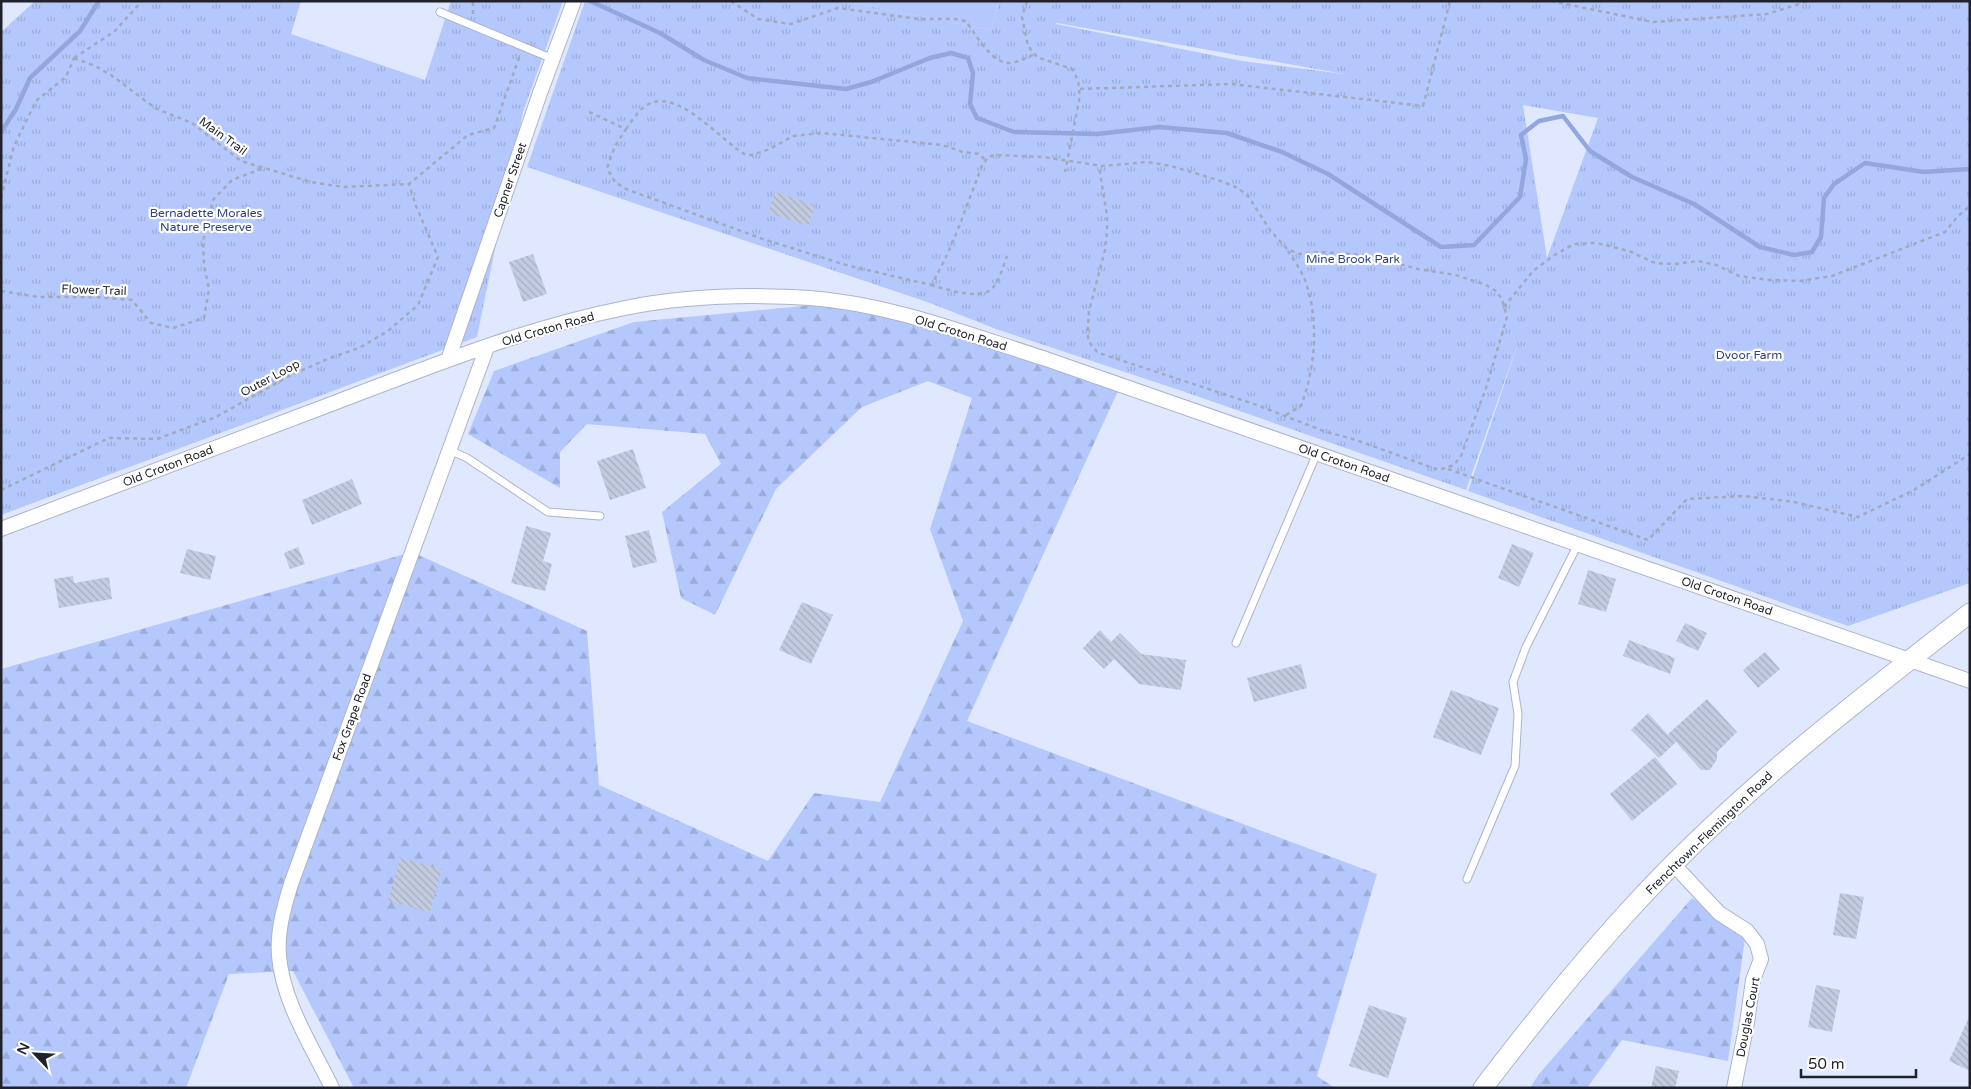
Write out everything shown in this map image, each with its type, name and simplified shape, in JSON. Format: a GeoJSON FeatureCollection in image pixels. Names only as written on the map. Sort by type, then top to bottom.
{"type":"FeatureCollection","features":[{"type":"Feature","properties":{"kind":"main road","name":"Frenchtown-Flemington Road"},"geometry":{"type":"LineString","coordinates":[[1483,1088],[1578,968],[1625,915],[1674,865],[1782,762],[1970,613]]}},
{"type":"Feature","properties":{"kind":"street","name":"Capner Street"},"geometry":{"type":"LineString","coordinates":[[448,360],[574,1]]}},
{"type":"Feature","properties":{"kind":"street","name":"Old Croton Road"},"geometry":{"type":"LineString","coordinates":[[1,530],[448,360],[534,331],[625,308],[672,300],[766,296],[813,299],[869,308],[952,329],[1043,358],[1970,681]]}},
{"type":"Feature","properties":{"kind":"street","name":"Fox Grape Road"},"geometry":{"type":"LineString","coordinates":[[332,1088],[299,1022],[283,977],[279,956],[283,910],[487,347]]}},
{"type":"Feature","properties":{"kind":"street","name":"Douglas Court"},"geometry":{"type":"LineString","coordinates":[[1674,865],[1719,913],[1747,931],[1757,944],[1761,959],[1753,980],[1747,1023],[1734,1088]]}},
{"type":"Feature","properties":{"kind":"lane"},"geometry":{"type":"LineString","coordinates":[[440,12],[554,60]]}},
{"type":"Feature","properties":{"kind":"lane"},"geometry":{"type":"LineString","coordinates":[[449,450],[467,458],[548,512],[600,516]]}},
{"type":"Feature","properties":{"kind":"lane"},"geometry":{"type":"LineString","coordinates":[[1236,643],[1317,453]]}},
{"type":"Feature","properties":{"kind":"lane"},"geometry":{"type":"LineString","coordinates":[[1468,879],[1515,766],[1518,714],[1512,682],[1526,647],[1578,544]]}},
{"type":"Feature","properties":{"kind":"path"},"geometry":{"type":"LineString","coordinates":[[1,198],[14,146],[36,102],[66,77],[74,58],[115,31],[142,1]]}},
{"type":"Feature","properties":{"kind":"path"},"geometry":{"type":"LineString","coordinates":[[731,1],[758,19],[791,24],[838,8],[918,19],[955,19],[966,21],[982,44],[996,59],[1007,63],[1020,61],[1035,54]]}},
{"type":"Feature","properties":{"kind":"path"},"geometry":{"type":"LineString","coordinates":[[1027,1],[1022,17],[1028,46],[1037,57],[1072,69],[1078,78],[1080,89],[1079,101],[1066,172]]}},
{"type":"Feature","properties":{"kind":"path"},"geometry":{"type":"LineString","coordinates":[[1080,89],[1231,84],[1423,106],[1450,1]]}},
{"type":"Feature","properties":{"kind":"path"},"geometry":{"type":"LineString","coordinates":[[1551,1],[1653,22],[1766,14],[1809,1]]}},
{"type":"Feature","properties":{"kind":"path"},"geometry":{"type":"LineString","coordinates":[[409,184],[468,135],[494,128],[524,47]]}},
{"type":"Feature","properties":{"kind":"path","name":"Main Trail"},"geometry":{"type":"LineString","coordinates":[[74,58],[112,75],[155,108],[192,123],[241,161],[310,182],[343,187],[409,184]]}},
{"type":"Feature","properties":{"kind":"path"},"geometry":{"type":"LineString","coordinates":[[931,285],[939,273],[982,166],[984,159],[980,154],[963,152],[942,145],[822,133],[793,136],[770,150],[746,155],[683,108],[670,102],[662,101],[647,105],[626,129],[615,146],[607,168],[615,182],[626,189],[780,245],[846,265],[931,285],[980,294],[990,291],[995,284],[1007,256]]}},
{"type":"Feature","properties":{"kind":"path"},"geometry":{"type":"LineString","coordinates":[[589,112],[626,129]]}},
{"type":"Feature","properties":{"kind":"path"},"geometry":{"type":"LineString","coordinates":[[982,166],[988,157],[995,154],[1043,157],[1099,166],[1147,162],[1198,174],[1238,188],[1249,196],[1270,230],[1287,249],[1307,284],[1315,325],[1313,365],[1305,395],[1301,406],[1286,415]]}},
{"type":"Feature","properties":{"kind":"path"},"geometry":{"type":"LineString","coordinates":[[1099,166],[1107,216],[1107,232],[1100,276],[1089,311],[1088,338],[1092,347],[1104,356],[1286,415],[1318,429],[1353,439],[1439,470],[1454,465],[1461,456],[1472,428],[1502,340],[1507,317],[1502,299],[1496,291],[1486,284],[1456,275],[1418,269],[1366,255],[1320,252],[1299,254],[1287,249]]}},
{"type":"Feature","properties":{"kind":"path","name":"Flower Trail"},"geometry":{"type":"LineString","coordinates":[[1,291],[38,297],[95,297],[132,300],[151,323],[173,328],[204,318],[209,289],[204,265],[203,241],[213,200],[232,180],[263,169]]}},
{"type":"Feature","properties":{"kind":"path","name":"Outer Loop"},"geometry":{"type":"LineString","coordinates":[[1,490],[109,438],[156,439],[216,417],[289,376],[359,348],[388,331],[418,304],[438,257],[416,206],[409,184]]}},
{"type":"Feature","properties":{"kind":"path"},"geometry":{"type":"LineString","coordinates":[[1504,307],[1533,271],[1553,256],[1574,244],[1597,243],[1629,251],[1655,263],[1674,264],[1698,261],[1716,265],[1738,276],[1800,281],[1832,276],[1945,232],[1958,216],[1970,206]]}},
{"type":"Feature","properties":{"kind":"path"},"geometry":{"type":"LineString","coordinates":[[1446,468],[1648,540],[1687,499],[1744,496],[1794,502],[1858,517],[1914,490],[1970,454]]}},
{"type":"Feature","properties":{"kind":"green space","name":"Bernadette Morales Nature Preserve"},"geometry":{"type":"Polygon","coordinates":[[[35,1],[301,1],[291,34],[425,80],[451,1],[563,1],[523,112],[477,337],[1,515],[1,32],[35,1]]]}},
{"type":"Feature","properties":{"kind":"green space"},"geometry":{"type":"Polygon","coordinates":[[[585,1],[843,1],[991,30],[999,1],[1970,1],[1970,583],[1848,626],[1468,491],[1521,335],[1466,490],[1182,391],[996,329],[930,303],[527,167],[585,1]],[[1057,23],[1242,61],[1344,74],[1057,23]],[[1523,105],[1547,258],[1598,118],[1523,105]]]}},
{"type":"Feature","properties":{"kind":"green space"},"geometry":{"type":"Polygon","coordinates":[[[843,1],[999,1],[991,30],[843,1]]]}},
{"type":"Feature","properties":{"kind":"green space"},"geometry":{"type":"Polygon","coordinates":[[[846,302],[986,345],[1118,391],[967,721],[1377,874],[1317,1076],[1335,1088],[354,1088],[293,971],[229,974],[186,1088],[1,1088],[1,669],[412,552],[587,631],[599,785],[768,861],[814,793],[880,802],[963,621],[930,529],[972,398],[928,381],[862,407],[776,489],[715,615],[681,598],[662,512],[721,464],[705,434],[587,424],[560,452],[560,488],[468,434],[494,371],[634,322],[846,302]]]}},
{"type":"Feature","properties":{"kind":"green space"},"geometry":{"type":"Polygon","coordinates":[[[1692,898],[1746,931],[1728,1061],[1622,1040],[1587,1088],[1530,1088],[1539,1074],[1692,898]]]}},
{"type":"Feature","properties":{"kind":"building"},"geometry":{"type":"Polygon","coordinates":[[[775,192],[815,205],[808,226],[768,213],[775,192]]]}},
{"type":"Feature","properties":{"kind":"building"},"geometry":{"type":"Polygon","coordinates":[[[533,254],[547,294],[523,302],[509,262],[533,254]]]}},
{"type":"Feature","properties":{"kind":"building"},"geometry":{"type":"Polygon","coordinates":[[[633,449],[646,488],[610,500],[597,461],[633,449]]]}},
{"type":"Feature","properties":{"kind":"building"},"geometry":{"type":"Polygon","coordinates":[[[352,479],[362,504],[312,525],[302,500],[352,479]]]}},
{"type":"Feature","properties":{"kind":"building"},"geometry":{"type":"Polygon","coordinates":[[[526,526],[551,533],[543,561],[552,564],[545,591],[511,583],[526,526]]]}},
{"type":"Feature","properties":{"kind":"building"},"geometry":{"type":"Polygon","coordinates":[[[649,530],[657,562],[633,568],[625,536],[649,530]]]}},
{"type":"Feature","properties":{"kind":"building"},"geometry":{"type":"Polygon","coordinates":[[[1512,544],[1534,553],[1519,587],[1498,578],[1512,544]]]}},
{"type":"Feature","properties":{"kind":"building"},"geometry":{"type":"Polygon","coordinates":[[[298,547],[305,564],[290,569],[284,553],[298,547]]]}},
{"type":"Feature","properties":{"kind":"building"},"geometry":{"type":"Polygon","coordinates":[[[187,549],[216,556],[210,580],[180,573],[187,549]]]}},
{"type":"Feature","properties":{"kind":"building"},"geometry":{"type":"Polygon","coordinates":[[[1588,570],[1616,579],[1606,612],[1578,604],[1588,570]]]}},
{"type":"Feature","properties":{"kind":"building"},"geometry":{"type":"Polygon","coordinates":[[[73,576],[74,583],[109,577],[112,599],[59,608],[54,579],[73,576]]]}},
{"type":"Feature","properties":{"kind":"building"},"geometry":{"type":"Polygon","coordinates":[[[802,602],[833,615],[811,664],[779,650],[802,602]]]}},
{"type":"Feature","properties":{"kind":"building"},"geometry":{"type":"Polygon","coordinates":[[[1685,623],[1707,633],[1698,651],[1676,641],[1685,623]]]}},
{"type":"Feature","properties":{"kind":"building"},"geometry":{"type":"Polygon","coordinates":[[[1100,630],[1111,642],[1120,633],[1141,654],[1186,660],[1181,690],[1139,684],[1114,659],[1104,669],[1083,648],[1100,630]]]}},
{"type":"Feature","properties":{"kind":"building"},"geometry":{"type":"Polygon","coordinates":[[[1629,640],[1675,658],[1670,674],[1623,656],[1629,640]]]}},
{"type":"Feature","properties":{"kind":"building"},"geometry":{"type":"Polygon","coordinates":[[[1765,652],[1780,669],[1758,688],[1743,670],[1765,652]]]}},
{"type":"Feature","properties":{"kind":"building"},"geometry":{"type":"Polygon","coordinates":[[[1301,664],[1307,688],[1254,702],[1247,678],[1301,664]]]}},
{"type":"Feature","properties":{"kind":"building"},"geometry":{"type":"Polygon","coordinates":[[[1451,690],[1499,708],[1481,755],[1433,737],[1451,690]]]}},
{"type":"Feature","properties":{"kind":"building"},"geometry":{"type":"Polygon","coordinates":[[[1707,699],[1737,732],[1717,752],[1717,759],[1710,770],[1701,770],[1676,742],[1659,758],[1631,730],[1648,713],[1670,737],[1668,734],[1707,699]]]}},
{"type":"Feature","properties":{"kind":"building"},"geometry":{"type":"Polygon","coordinates":[[[1655,757],[1677,784],[1632,821],[1610,794],[1655,757]]]}},
{"type":"Feature","properties":{"kind":"building"},"geometry":{"type":"Polygon","coordinates":[[[400,858],[442,869],[430,912],[388,901],[400,858]]]}},
{"type":"Feature","properties":{"kind":"building"},"geometry":{"type":"Polygon","coordinates":[[[1840,893],[1864,897],[1856,939],[1833,935],[1840,893]]]}},
{"type":"Feature","properties":{"kind":"building"},"geometry":{"type":"Polygon","coordinates":[[[1816,985],[1840,990],[1832,1032],[1808,1027],[1816,985]]]}},
{"type":"Feature","properties":{"kind":"building"},"geometry":{"type":"Polygon","coordinates":[[[1369,1005],[1407,1018],[1388,1078],[1349,1066],[1369,1005]]]}},
{"type":"Feature","properties":{"kind":"building"},"geometry":{"type":"Polygon","coordinates":[[[1970,1015],[1970,1071],[1949,1061],[1970,1015]]]}},
{"type":"Feature","properties":{"kind":"building"},"geometry":{"type":"Polygon","coordinates":[[[1656,1066],[1679,1071],[1675,1088],[1651,1088],[1656,1066]]]}},
{"type":"Feature","properties":{"kind":"waterway"},"geometry":{"type":"LineString","coordinates":[[1,132],[16,109],[30,78],[80,31],[99,1]]}},
{"type":"Feature","properties":{"kind":"waterway"},"geometry":{"type":"LineString","coordinates":[[590,1],[660,33],[704,60],[747,78],[846,89],[871,82],[930,58],[951,53],[968,58],[973,73],[970,104],[977,118],[1014,132],[1097,134],[1159,127],[1227,133],[1282,152],[1328,174],[1441,247],[1474,245],[1520,197],[1526,159],[1521,135],[1539,121],[1563,116],[1590,151],[1632,177],[1694,204],[1760,247],[1794,255],[1812,252],[1821,237],[1824,198],[1834,184],[1865,163],[1924,172],[1970,169]]}},
{"type":"Feature","properties":{"kind":"park label","name":"Mine Brook Park"},"geometry":{"type":"Point","coordinates":[1353,259]}},
{"type":"Feature","properties":{"kind":"park label","name":"Dvoor Farm"},"geometry":{"type":"Point","coordinates":[1749,355]}}]}
